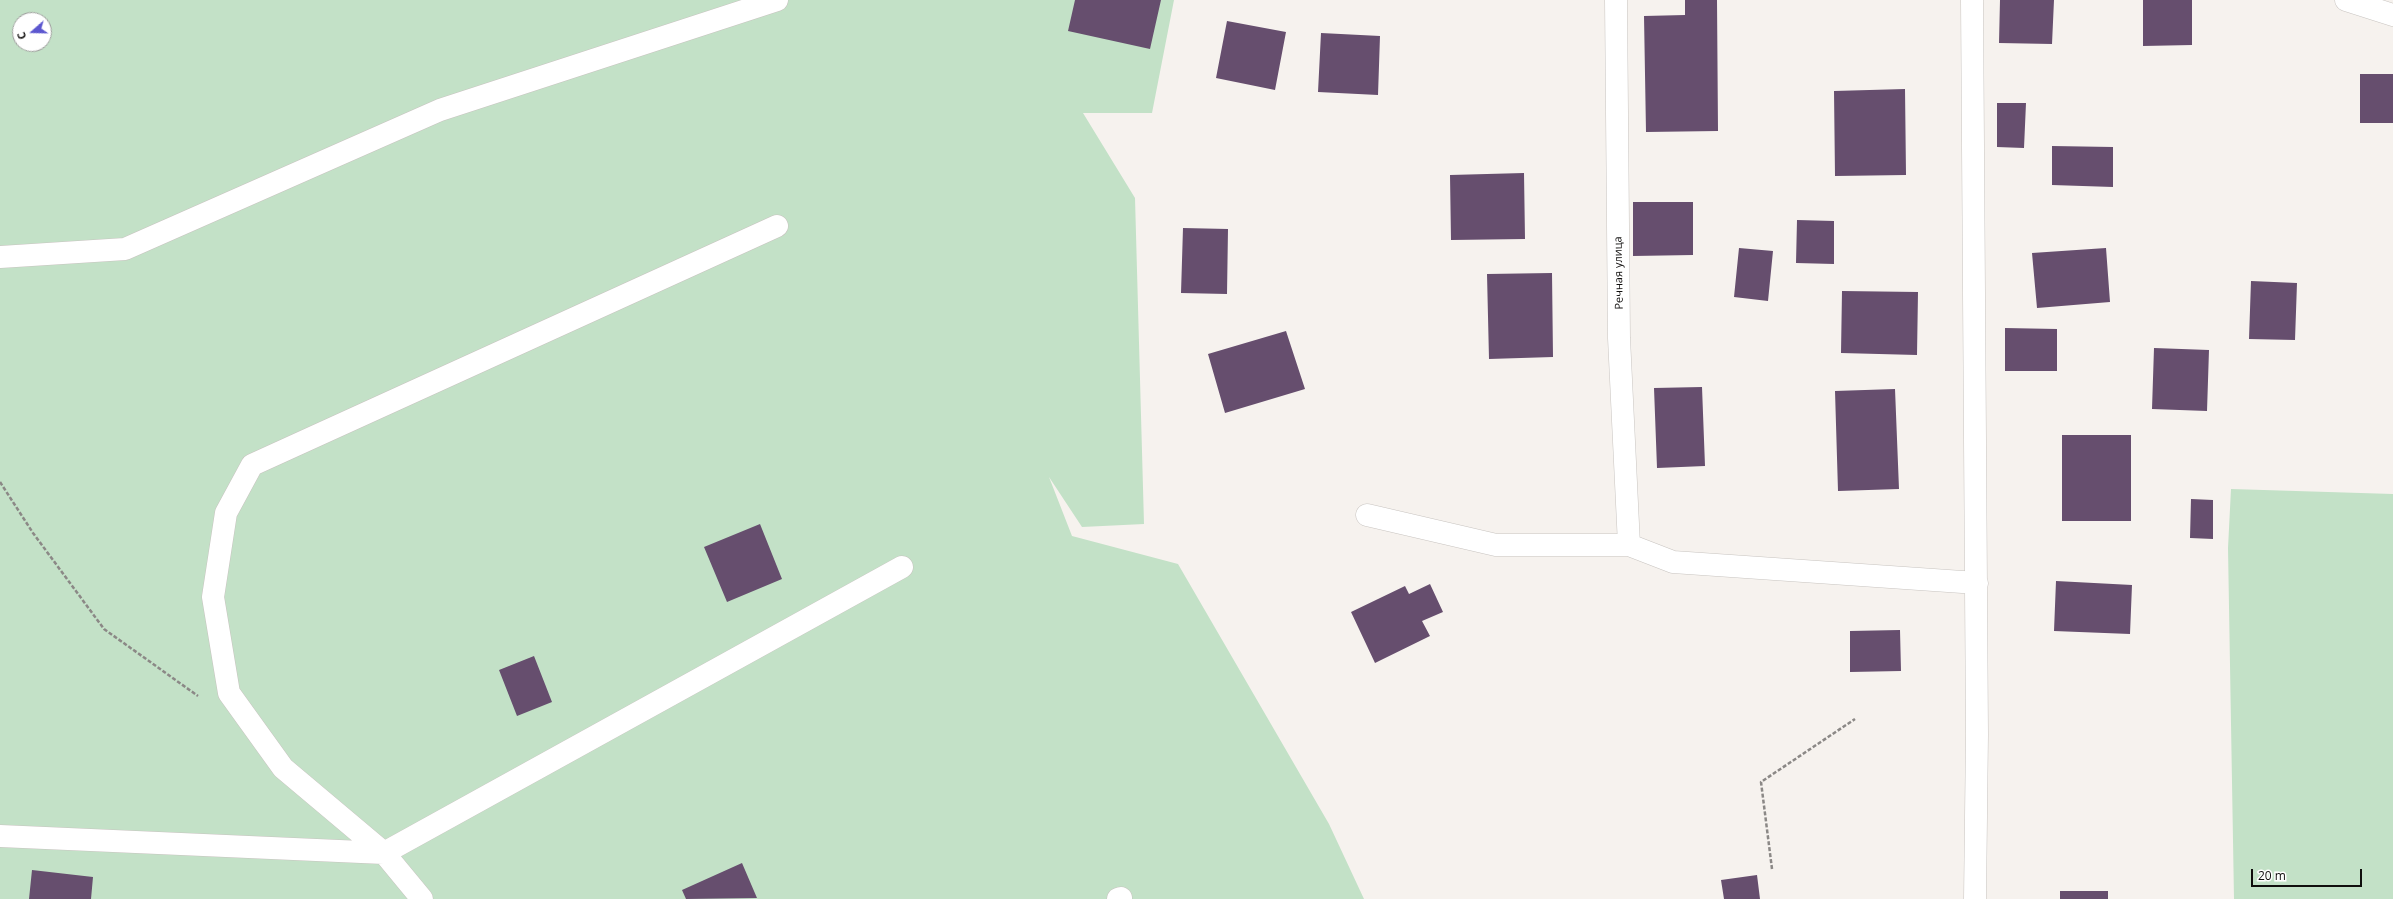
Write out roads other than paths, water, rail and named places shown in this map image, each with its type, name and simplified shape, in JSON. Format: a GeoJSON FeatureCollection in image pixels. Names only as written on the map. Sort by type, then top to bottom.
{"type":"FeatureCollection","features":[{"type":"Feature","properties":{"kind":"street"},"geometry":{"type":"LineString","coordinates":[[0,257],[125,248],[440,110],[778,0]]}},
{"type":"Feature","properties":{"kind":"street","name":"Речная улица"},"geometry":{"type":"LineString","coordinates":[[1616,0],[1619,338],[1629,545]]}},
{"type":"Feature","properties":{"kind":"street"},"geometry":{"type":"LineString","coordinates":[[1972,0],[1977,583],[1975,899]]}},
{"type":"Feature","properties":{"kind":"street"},"geometry":{"type":"LineString","coordinates":[[2346,0],[2393,15]]}},
{"type":"Feature","properties":{"kind":"street"},"geometry":{"type":"LineString","coordinates":[[422,899],[384,854],[283,768],[229,693],[214,597],[226,513],[252,465],[777,226]]}},
{"type":"Feature","properties":{"kind":"street"},"geometry":{"type":"LineString","coordinates":[[1367,515],[1496,545],[1629,545],[1672,562],[1977,583]]}},
{"type":"Feature","properties":{"kind":"street"},"geometry":{"type":"LineString","coordinates":[[0,836],[384,854],[902,567]]}}]}
